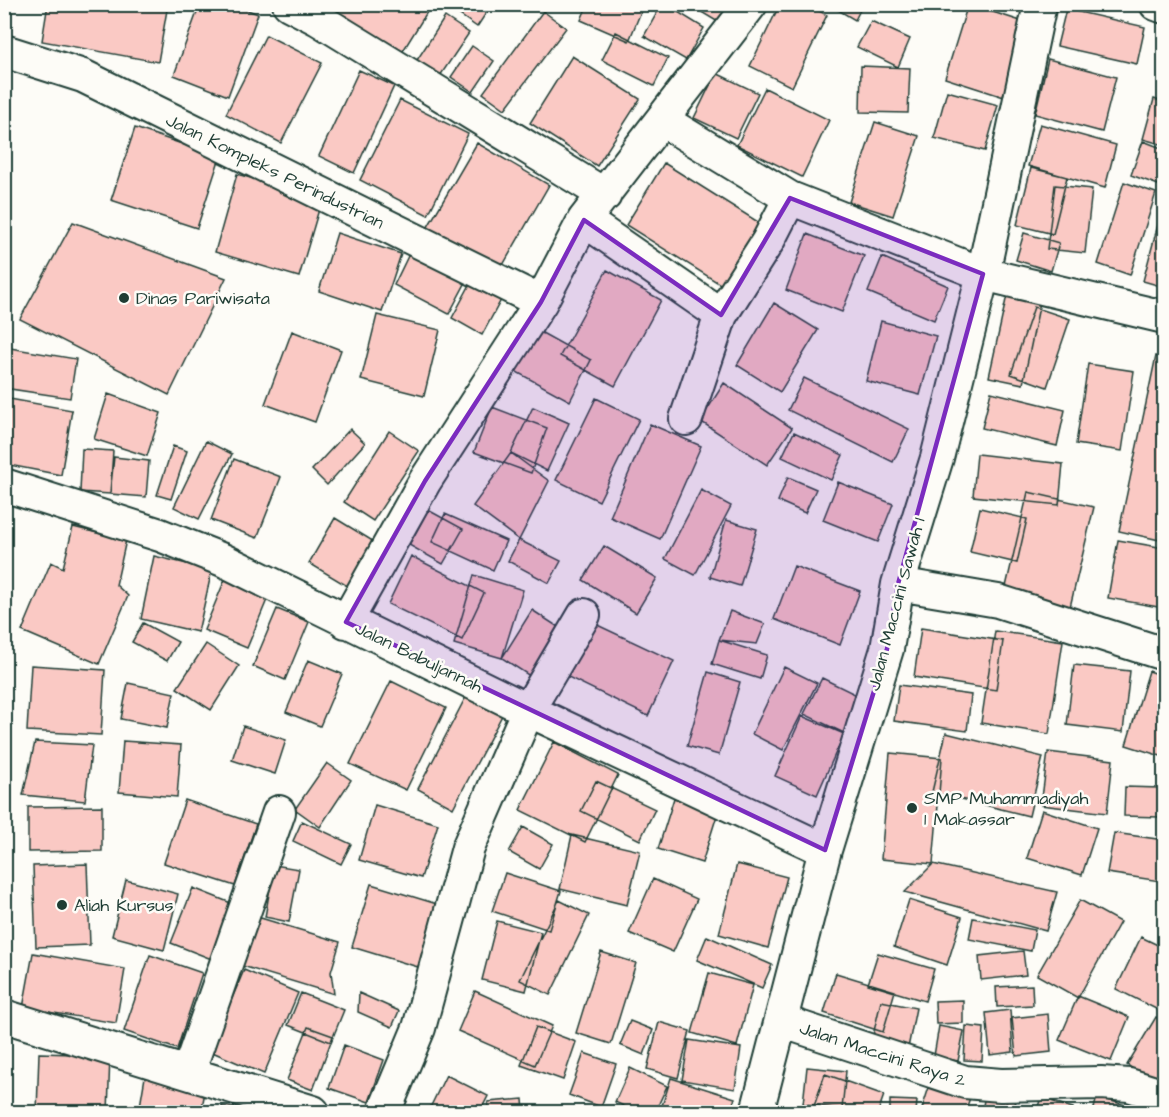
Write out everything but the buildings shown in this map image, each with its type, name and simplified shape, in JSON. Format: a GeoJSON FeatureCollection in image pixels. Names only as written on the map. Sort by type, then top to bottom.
{"type":"FeatureCollection","features":[{"type":"Feature","properties":{"kind":"street"},"geometry":{"type":"LineString","coordinates":[[289,4],[318,19],[604,195]]}},
{"type":"Feature","properties":{"kind":"street"},"geometry":{"type":"LineString","coordinates":[[346,622],[425,481],[541,302],[584,220],[751,4]]}},
{"type":"Feature","properties":{"kind":"street","name":"Jalan Maccini Sawah 1"},"geometry":{"type":"LineString","coordinates":[[757,1113],[825,850],[887,649],[898,584],[937,458],[983,274],[1041,4]]}},
{"type":"Feature","properties":{"kind":"street"},"geometry":{"type":"LineString","coordinates":[[1156,4],[1164,7]]}},
{"type":"Feature","properties":{"kind":"street","name":"Jalan Kompleks Perindustrian"},"geometry":{"type":"LineString","coordinates":[[4,51],[83,76],[541,302]]}},
{"type":"Feature","properties":{"kind":"street"},"geometry":{"type":"LineString","coordinates":[[662,120],[790,198],[983,274],[1164,317]]}},
{"type":"Feature","properties":{"kind":"street"},"geometry":{"type":"LineString","coordinates":[[686,419],[721,315],[768,241],[790,198]]}},
{"type":"Feature","properties":{"kind":"street"},"geometry":{"type":"LineString","coordinates":[[584,220],[721,315]]}},
{"type":"Feature","properties":{"kind":"street","name":"Jalan Babuljannah"},"geometry":{"type":"LineString","coordinates":[[4,485],[160,535],[223,560],[528,710],[825,850]]}},
{"type":"Feature","properties":{"kind":"street"},"geometry":{"type":"LineString","coordinates":[[898,584],[998,600],[1164,654]]}},
{"type":"Feature","properties":{"kind":"street"},"geometry":{"type":"LineString","coordinates":[[384,1113],[419,1028],[468,848],[528,710],[584,615]]}},
{"type":"Feature","properties":{"kind":"street"},"geometry":{"type":"LineString","coordinates":[[188,1073],[279,812]]}},
{"type":"Feature","properties":{"kind":"street"},"geometry":{"type":"LineString","coordinates":[[4,1016],[313,1113]]}},
{"type":"Feature","properties":{"kind":"street","name":"Jalan Maccini Raya 2"},"geometry":{"type":"LineString","coordinates":[[781,1022],[965,1082],[1001,1085],[1101,1083],[1129,1085],[1164,1096]]}},
{"type":"Feature","properties":{"kind":"highlighted area"},"geometry":{"type":"Polygon","coordinates":[[[790,198],[983,274],[898,584],[887,649],[825,850],[346,622],[425,481],[541,302],[584,220],[721,315],[790,198]]]}},
{"type":"Feature","properties":{"kind":"place","name":"Dinas Pariwisata"},"geometry":{"type":"Point","coordinates":[124,298]}},
{"type":"Feature","properties":{"kind":"place","name":"SMP Muhammadiyah 1 Makassar"},"geometry":{"type":"Point","coordinates":[912,808]}},
{"type":"Feature","properties":{"kind":"place","name":"Aliah Kursus"},"geometry":{"type":"Point","coordinates":[62,905]}}]}
